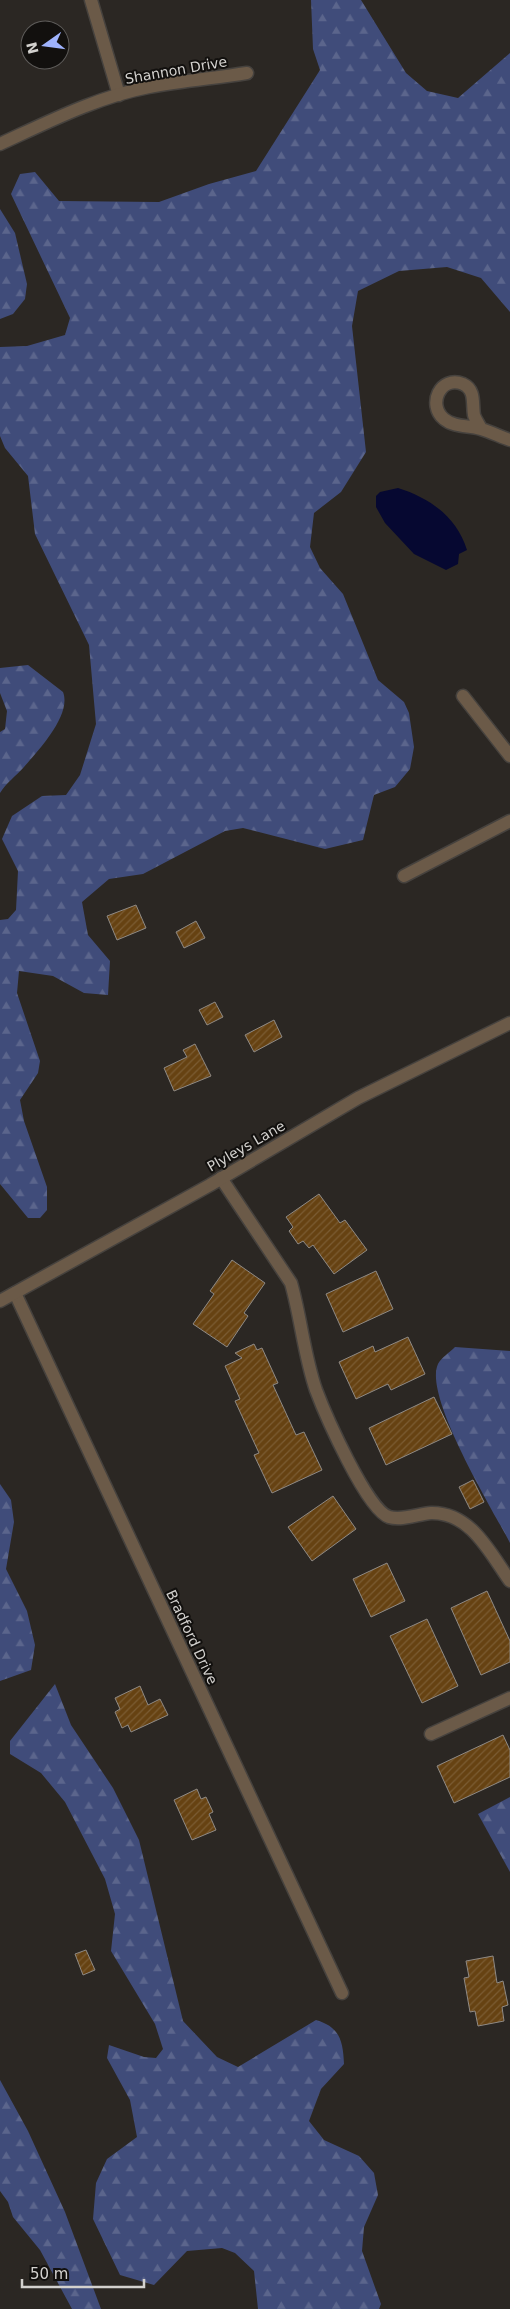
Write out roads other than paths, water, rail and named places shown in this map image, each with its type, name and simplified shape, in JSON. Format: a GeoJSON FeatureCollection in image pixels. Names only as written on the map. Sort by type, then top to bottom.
{"type":"FeatureCollection","features":[{"type":"Feature","properties":{"kind":"street"},"geometry":{"type":"LineString","coordinates":[[91,0],[119,95]]}},
{"type":"Feature","properties":{"kind":"street","name":"Shannon Drive"},"geometry":{"type":"LineString","coordinates":[[0,144],[82,106],[119,95],[149,87],[248,74]]}},
{"type":"Feature","properties":{"kind":"street"},"geometry":{"type":"LineString","coordinates":[[481,429],[510,440]]}},
{"type":"Feature","properties":{"kind":"street"},"geometry":{"type":"LineString","coordinates":[[463,696],[510,756]]}},
{"type":"Feature","properties":{"kind":"street"},"geometry":{"type":"LineString","coordinates":[[404,876],[510,821]]}},
{"type":"Feature","properties":{"kind":"street","name":"Plyleys Lane"},"geometry":{"type":"LineString","coordinates":[[0,1301],[221,1178],[358,1098],[510,1023]]}},
{"type":"Feature","properties":{"kind":"street"},"geometry":{"type":"LineString","coordinates":[[221,1178],[291,1282],[296,1300],[300,1332],[317,1390],[351,1468],[373,1503],[388,1517],[400,1518],[440,1513],[460,1520],[480,1537],[510,1581]]}},
{"type":"Feature","properties":{"kind":"street","name":"Bradford Drive"},"geometry":{"type":"LineString","coordinates":[[15,1293],[342,1993]]}},
{"type":"Feature","properties":{"kind":"street"},"geometry":{"type":"LineString","coordinates":[[431,1734],[510,1698]]}}]}
